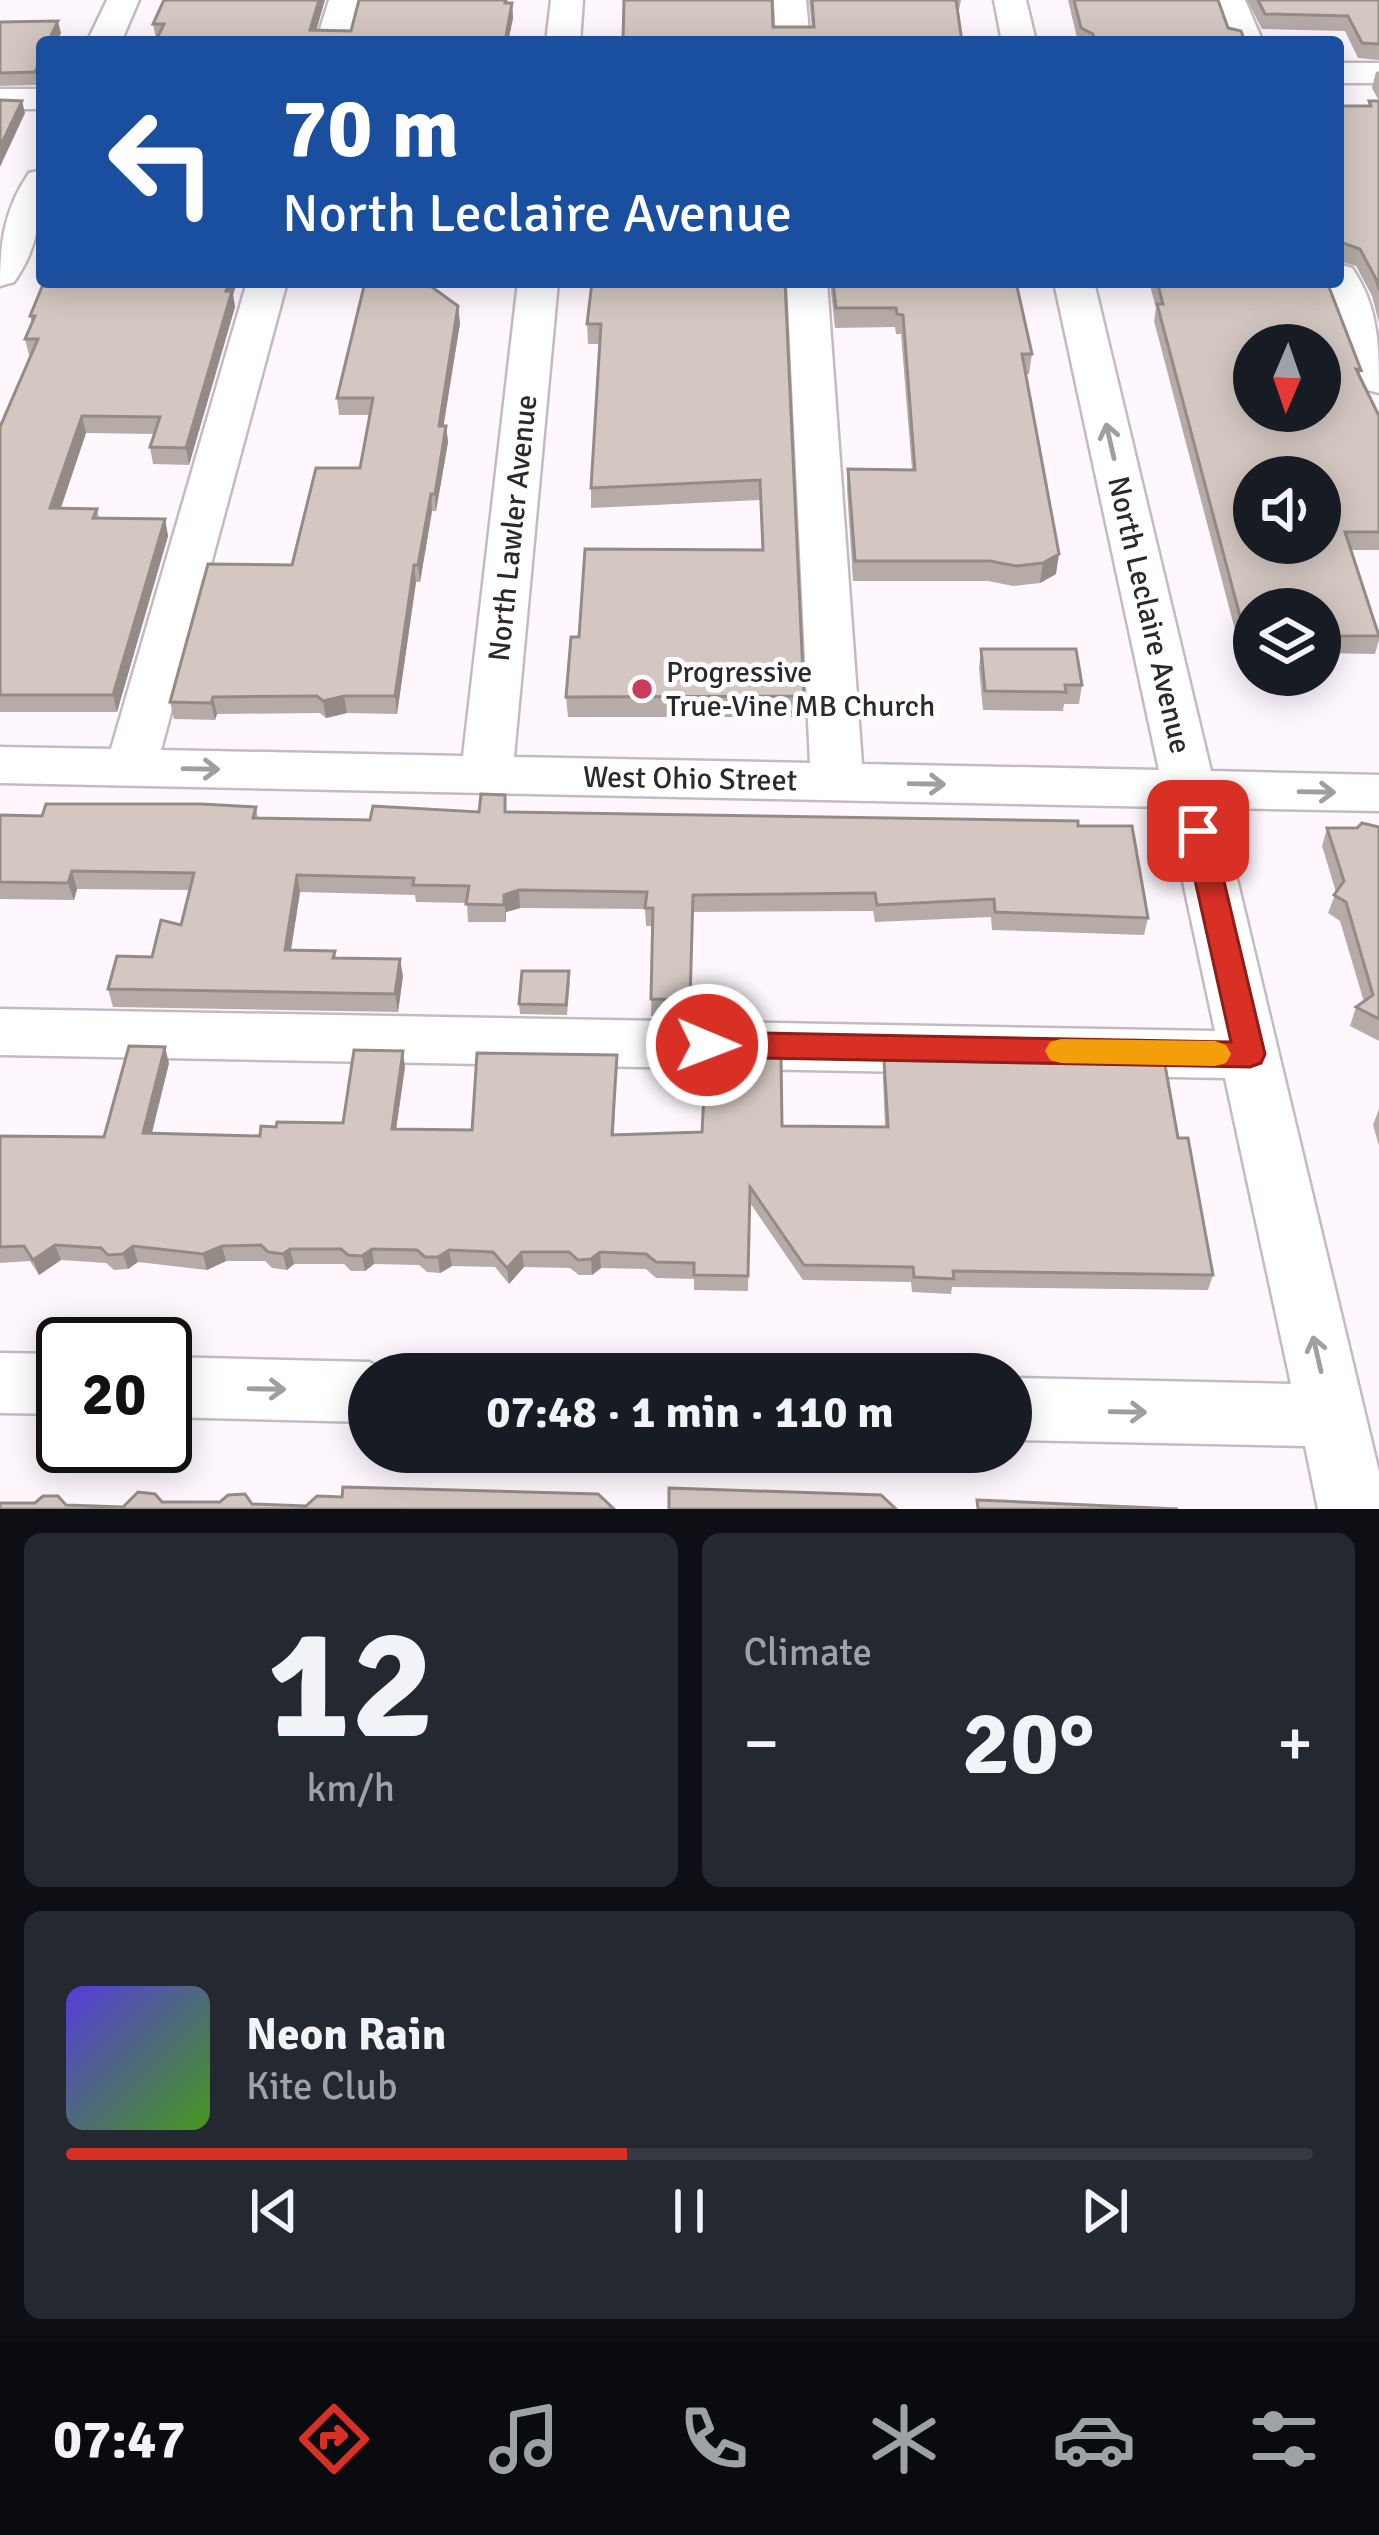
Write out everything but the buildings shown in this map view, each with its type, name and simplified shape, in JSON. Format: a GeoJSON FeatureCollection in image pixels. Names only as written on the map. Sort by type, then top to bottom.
{"type":"FeatureCollection","features":[{"type":"Feature","properties":{"kind":"street"},"geometry":{"type":"LineString","coordinates":[[107,36],[123,0]]}},
{"type":"Feature","properties":{"kind":"street"},"geometry":{"type":"LineString","coordinates":[[335,36],[345,0]]}},
{"type":"Feature","properties":{"kind":"street"},"geometry":{"type":"LineString","coordinates":[[563,36],[567,0]]}},
{"type":"Feature","properties":{"kind":"street"},"geometry":{"type":"LineString","coordinates":[[790,0],[793,36]]}},
{"type":"Feature","properties":{"kind":"street"},"geometry":{"type":"LineString","coordinates":[[1010,0],[1018,36]]}},
{"type":"Feature","properties":{"kind":"street"},"geometry":{"type":"LineString","coordinates":[[1229,0],[1244,36]]}},
{"type":"Feature","properties":{"kind":"street"},"geometry":{"type":"LineString","coordinates":[[1344,73],[1379,73]]}},
{"type":"Feature","properties":{"kind":"street"},"geometry":{"type":"LineString","coordinates":[[0,99],[36,99]]}},
{"type":"Feature","properties":{"kind":"street"},"geometry":{"type":"LineString","coordinates":[[0,274],[12,222],[36,189]]}},
{"type":"Feature","properties":{"kind":"street"},"geometry":{"type":"LineString","coordinates":[[131,768],[265,288]]}},
{"type":"Feature","properties":{"kind":"street","name":"North Lawler Avenue"},"geometry":{"type":"LineString","coordinates":[[488,775],[537,288]]}},
{"type":"Feature","properties":{"kind":"street"},"geometry":{"type":"LineString","coordinates":[[807,288],[837,782]]}},
{"type":"Feature","properties":{"kind":"street","name":"North Leclaire Avenue"},"geometry":{"type":"LineString","coordinates":[[1075,288],[1353,1509]]}},
{"type":"Feature","properties":{"kind":"street"},"geometry":{"type":"LineString","coordinates":[[1343,288],[1379,380]]}},
{"type":"Feature","properties":{"kind":"street","name":"West Ohio Street"},"geometry":{"type":"LineString","coordinates":[[0,765],[1379,793]]}},
{"type":"Feature","properties":{"kind":"street"},"geometry":{"type":"LineString","coordinates":[[0,1032],[1250,1054]]}},
{"type":"Feature","properties":{"kind":"street"},"geometry":{"type":"LineString","coordinates":[[0,1382],[36,1383]]}},
{"type":"Feature","properties":{"kind":"street"},"geometry":{"type":"LineString","coordinates":[[192,1388],[348,1391]]}},
{"type":"Feature","properties":{"kind":"street"},"geometry":{"type":"LineString","coordinates":[[1032,1409],[1332,1416]]}},
{"type":"Feature","properties":{"kind":"slow traffic"},"geometry":{"type":"LineString","coordinates":[[1061,1051],[1215,1054]]}},
{"type":"Feature","properties":{"kind":"place","name":"Progressive True-Vine MB Church"},"geometry":{"type":"Point","coordinates":[642,689]}},
{"type":"Feature","properties":{"kind":"route"},"geometry":{"type":"LineString","coordinates":[[707,1045],[1250,1054],[1198,831]]}}]}
